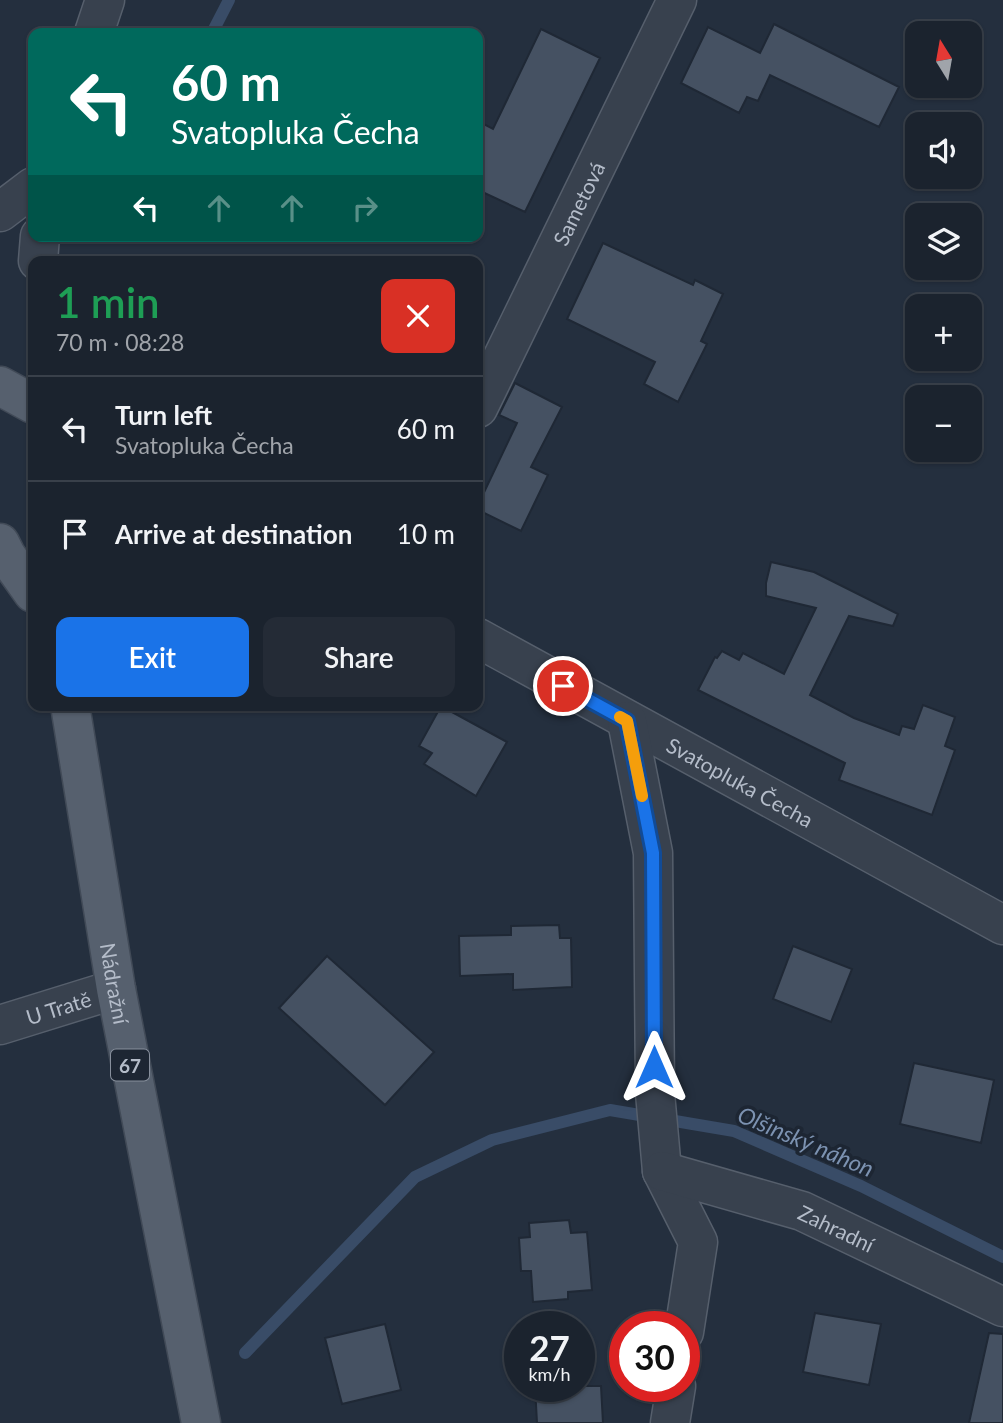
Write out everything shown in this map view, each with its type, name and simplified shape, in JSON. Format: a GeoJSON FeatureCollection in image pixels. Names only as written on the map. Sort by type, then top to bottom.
{"type":"FeatureCollection","features":[{"type":"Feature","properties":{"kind":"main road"},"geometry":{"type":"LineString","coordinates":[[0,386],[28,401]]}},
{"type":"Feature","properties":{"kind":"main road"},"geometry":{"type":"LineString","coordinates":[[0,543],[28,585]]}},
{"type":"Feature","properties":{"kind":"main road","name":"Nádražní"},"geometry":{"type":"LineString","coordinates":[[71,711],[116,989],[201,1423]]}},
{"type":"Feature","properties":{"kind":"street"},"geometry":{"type":"LineString","coordinates":[[95,28],[105,0]]}},
{"type":"Feature","properties":{"kind":"street","name":"Sametová"},"geometry":{"type":"LineString","coordinates":[[483,398],[677,0]]}},
{"type":"Feature","properties":{"kind":"street"},"geometry":{"type":"LineString","coordinates":[[0,212],[28,191]]}},
{"type":"Feature","properties":{"kind":"street","name":"Svatopluka Čecha"},"geometry":{"type":"LineString","coordinates":[[483,641],[1003,925]]}},
{"type":"Feature","properties":{"kind":"street"},"geometry":{"type":"LineString","coordinates":[[627,721],[653,853],[655,1094],[660,1153],[698,1242],[687,1311]]}},
{"type":"Feature","properties":{"kind":"street","name":"U Tratě"},"geometry":{"type":"LineString","coordinates":[[0,1025],[116,989]]}},
{"type":"Feature","properties":{"kind":"street","name":"Zahradní"},"geometry":{"type":"LineString","coordinates":[[660,1153],[802,1211],[1003,1307]]}},
{"type":"Feature","properties":{"kind":"street"},"geometry":{"type":"LineString","coordinates":[[670,1423],[673,1402]]}},
{"type":"Feature","properties":{"kind":"building"},"geometry":{"type":"Polygon","coordinates":[[[774,24],[899,87],[879,127],[770,75],[758,101],[747,97],[739,113],[681,83],[708,27],[760,53],[774,24]]]}},
{"type":"Feature","properties":{"kind":"building"},"geometry":{"type":"Polygon","coordinates":[[[541,29],[600,58],[525,212],[483,192],[483,124],[493,129],[541,29]]]}},
{"type":"Feature","properties":{"kind":"building"},"geometry":{"type":"Polygon","coordinates":[[[603,243],[693,285],[695,280],[723,294],[701,341],[707,344],[678,402],[644,384],[655,362],[567,319],[603,243]]]}},
{"type":"Feature","properties":{"kind":"building"},"geometry":{"type":"Polygon","coordinates":[[[515,383],[562,407],[531,467],[548,475],[521,531],[483,512],[483,494],[517,423],[499,415],[515,383]]]}},
{"type":"Feature","properties":{"kind":"building"},"geometry":{"type":"Polygon","coordinates":[[[771,562],[814,572],[898,614],[893,626],[849,616],[810,695],[854,718],[899,735],[902,726],[914,729],[923,705],[955,717],[945,746],[955,750],[932,815],[839,780],[845,763],[698,690],[715,657],[722,651],[739,660],[743,653],[784,674],[816,608],[766,596],[771,562]]]}},
{"type":"Feature","properties":{"kind":"building"},"geometry":{"type":"Polygon","coordinates":[[[438,711],[450,711],[507,742],[476,796],[424,764],[432,753],[419,746],[438,711]]]}},
{"type":"Feature","properties":{"kind":"building"},"geometry":{"type":"Polygon","coordinates":[[[559,925],[560,938],[571,938],[572,987],[513,990],[513,974],[460,976],[459,936],[511,935],[511,926],[559,925]]]}},
{"type":"Feature","properties":{"kind":"building"},"geometry":{"type":"Polygon","coordinates":[[[793,946],[852,969],[831,1022],[773,999],[793,946]]]}},
{"type":"Feature","properties":{"kind":"building"},"geometry":{"type":"Polygon","coordinates":[[[327,956],[434,1052],[385,1105],[279,1008],[327,956]]]}},
{"type":"Feature","properties":{"kind":"building"},"geometry":{"type":"Polygon","coordinates":[[[914,1063],[994,1080],[981,1143],[900,1124],[914,1063]]]}},
{"type":"Feature","properties":{"kind":"building"},"geometry":{"type":"Polygon","coordinates":[[[569,1220],[571,1233],[587,1232],[592,1290],[568,1292],[568,1299],[533,1302],[531,1271],[521,1271],[519,1238],[530,1237],[529,1223],[569,1220]]]}},
{"type":"Feature","properties":{"kind":"building"},"geometry":{"type":"Polygon","coordinates":[[[815,1313],[881,1324],[869,1385],[803,1372],[815,1313]]]}},
{"type":"Feature","properties":{"kind":"building"},"geometry":{"type":"Polygon","coordinates":[[[385,1324],[401,1390],[342,1404],[325,1338],[385,1324]]]}},
{"type":"Feature","properties":{"kind":"building"},"geometry":{"type":"Polygon","coordinates":[[[989,1333],[1003,1334],[1003,1423],[969,1423],[989,1333]]]}},
{"type":"Feature","properties":{"kind":"building"},"geometry":{"type":"Polygon","coordinates":[[[595,1386],[601,1386],[603,1423],[537,1423],[536,1402],[595,1402],[595,1386]]]}},
{"type":"Feature","properties":{"kind":"waterway"},"geometry":{"type":"LineString","coordinates":[[215,28],[229,0]]}},
{"type":"Feature","properties":{"kind":"waterway","name":"Olšinský náhon"},"geometry":{"type":"LineString","coordinates":[[245,1353],[415,1177],[492,1140],[610,1110],[734,1131],[861,1186],[1003,1257]]}},
{"type":"Feature","properties":{"kind":"slow traffic"},"geometry":{"type":"LineString","coordinates":[[620,717],[627,721],[642,796]]}},
{"type":"Feature","properties":{"kind":"route"},"geometry":{"type":"LineString","coordinates":[[563,686],[627,721],[653,853],[654,1067]]}}]}
